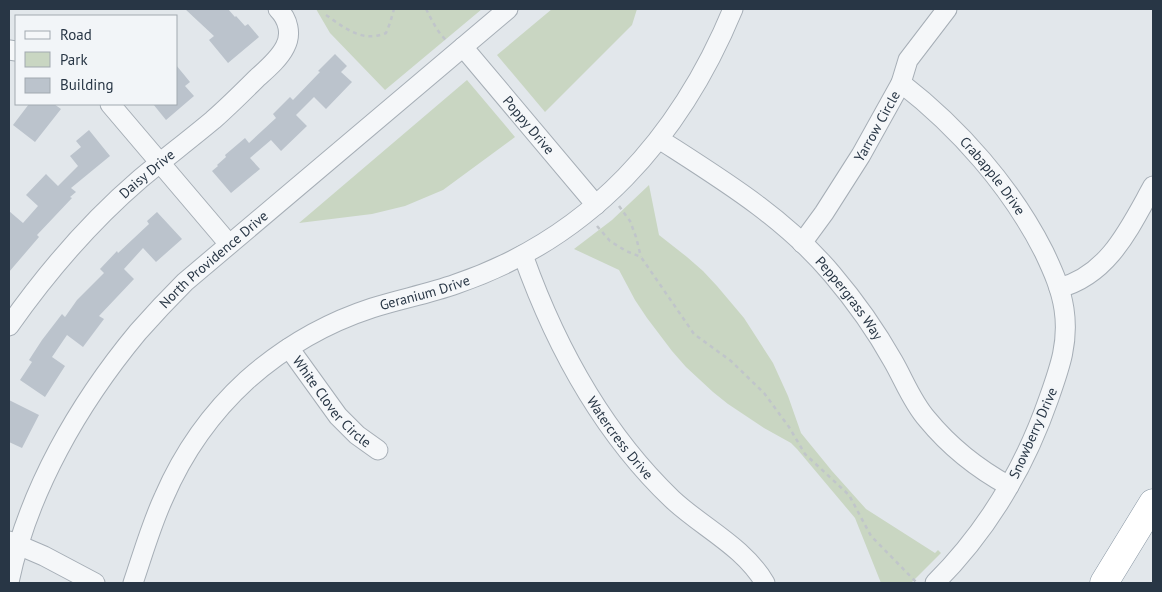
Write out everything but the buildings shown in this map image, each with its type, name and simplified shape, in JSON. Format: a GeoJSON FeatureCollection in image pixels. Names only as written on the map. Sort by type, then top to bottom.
{"type":"FeatureCollection","features":[{"type":"Feature","properties":{"kind":"highway"},"geometry":{"type":"LineString","coordinates":[[1104,583],[1153,503]]}},
{"type":"Feature","properties":{"kind":"street","name":"Daisy Drive"},"geometry":{"type":"LineString","coordinates":[[9,326],[52,268],[122,195],[213,120],[262,74],[284,49],[288,29],[284,17],[278,9]]}},
{"type":"Feature","properties":{"kind":"street","name":"North Providence Drive"},"geometry":{"type":"LineString","coordinates":[[9,582],[14,543],[60,448],[97,386],[138,332],[185,282],[455,44],[508,9]]}},
{"type":"Feature","properties":{"kind":"street","name":"Geranium Drive"},"geometry":{"type":"LineString","coordinates":[[133,583],[164,497],[178,469],[215,414],[242,385],[263,366],[325,327],[349,316],[457,284],[504,265],[574,222],[596,214],[615,188],[659,139],[695,87],[711,58],[733,9]]}},
{"type":"Feature","properties":{"kind":"street","name":"Yarrow Circle"},"geometry":{"type":"LineString","coordinates":[[802,243],[845,182],[901,83],[908,60],[947,9]]}},
{"type":"Feature","properties":{"kind":"street","name":"Poppy Drive"},"geometry":{"type":"LineString","coordinates":[[455,44],[596,214]]}},
{"type":"Feature","properties":{"kind":"street","name":"Crabapple Drive"},"geometry":{"type":"LineString","coordinates":[[901,83],[946,122],[990,170],[1030,228],[1051,266],[1059,288]]}},
{"type":"Feature","properties":{"kind":"street"},"geometry":{"type":"LineString","coordinates":[[111,105],[229,244]]}},
{"type":"Feature","properties":{"kind":"street","name":"Peppergrass Way"},"geometry":{"type":"LineString","coordinates":[[659,139],[751,199],[802,243],[830,272],[867,318],[894,362],[911,396],[927,419],[952,446],[1009,486]]}},
{"type":"Feature","properties":{"kind":"street"},"geometry":{"type":"LineString","coordinates":[[1059,288],[1087,276],[1108,258],[1128,231],[1153,186]]}},
{"type":"Feature","properties":{"kind":"street","name":"Watercress Drive"},"geometry":{"type":"LineString","coordinates":[[523,255],[534,286],[563,351],[610,428],[632,456],[667,494],[691,516],[733,547],[754,568],[765,583]]}},
{"type":"Feature","properties":{"kind":"street","name":"Snowberry Drive"},"geometry":{"type":"LineString","coordinates":[[935,583],[955,563],[991,516],[1034,437],[1059,370],[1063,354],[1065,323],[1064,308],[1059,288]]}},
{"type":"Feature","properties":{"kind":"street","name":"White Clover Circle"},"geometry":{"type":"LineString","coordinates":[[289,348],[338,416],[357,435],[378,450]]}},
{"type":"Feature","properties":{"kind":"street"},"geometry":{"type":"LineString","coordinates":[[14,543],[44,556],[95,583]]}},
{"type":"Feature","properties":{"kind":"path"},"geometry":{"type":"LineString","coordinates":[[326,15],[350,31],[364,36],[377,36],[386,33],[394,9]]}},
{"type":"Feature","properties":{"kind":"path"},"geometry":{"type":"LineString","coordinates":[[426,9],[442,36],[455,44]]}},
{"type":"Feature","properties":{"kind":"path"},"geometry":{"type":"LineString","coordinates":[[617,204],[630,221],[641,257],[694,334],[731,361],[764,393],[789,426],[805,454],[849,495],[871,536],[917,583]]}},
{"type":"Feature","properties":{"kind":"path"},"geometry":{"type":"LineString","coordinates":[[596,214],[610,241],[626,251],[641,257]]}},
{"type":"Feature","properties":{"kind":"green space"},"geometry":{"type":"Polygon","coordinates":[[[316,9],[482,9],[385,90],[330,33],[316,9]]]}},
{"type":"Feature","properties":{"kind":"green space"},"geometry":{"type":"Polygon","coordinates":[[[552,9],[637,9],[632,25],[545,112],[497,55],[552,9]]]}},
{"type":"Feature","properties":{"kind":"green space"},"geometry":{"type":"Polygon","coordinates":[[[467,80],[515,137],[443,190],[405,206],[372,214],[299,223],[467,80]]]}},
{"type":"Feature","properties":{"kind":"green space"},"geometry":{"type":"Polygon","coordinates":[[[649,185],[659,235],[703,271],[744,318],[773,363],[788,396],[801,433],[866,509],[935,553],[938,550],[941,553],[911,583],[881,583],[855,518],[797,449],[791,443],[728,404],[686,367],[647,318],[619,270],[574,249],[612,220],[649,185]]]}}]}
